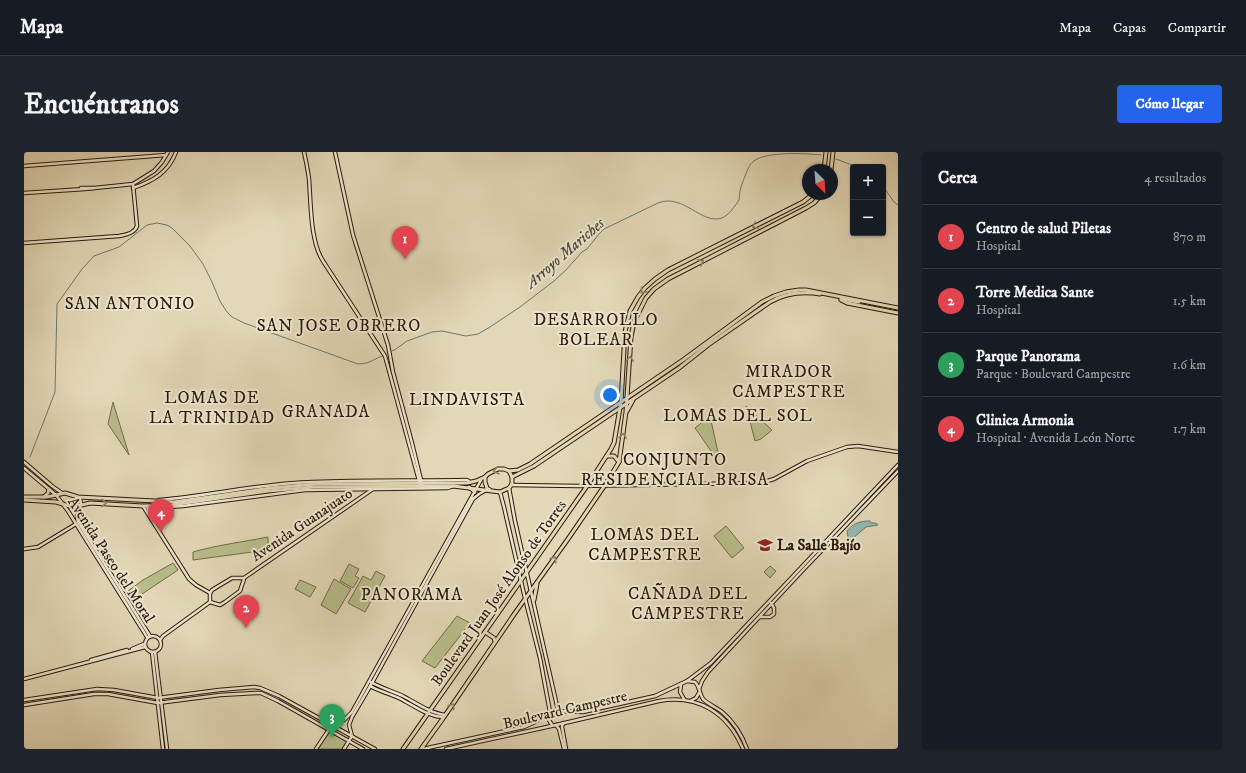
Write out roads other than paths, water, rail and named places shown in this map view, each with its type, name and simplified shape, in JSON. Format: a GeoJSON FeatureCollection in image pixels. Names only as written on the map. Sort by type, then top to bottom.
{"type":"FeatureCollection","features":[{"type":"Feature","properties":{"kind":"main road"},"geometry":{"type":"LineString","coordinates":[[825,164],[826,152]]}},
{"type":"Feature","properties":{"kind":"main road"},"geometry":{"type":"LineString","coordinates":[[832,164],[833,152]]}},
{"type":"Feature","properties":{"kind":"main road","name":"Boulevard Juan José Alonso de Torres"},"geometry":{"type":"LineString","coordinates":[[403,749],[430,713],[587,486],[614,443],[621,402],[626,324],[630,311],[641,292],[655,279],[668,270],[806,200]]}},
{"type":"Feature","properties":{"kind":"main road","name":"Boulevard Juan José Alonso de Torres"},"geometry":{"type":"LineString","coordinates":[[422,749],[495,641],[605,485],[619,462],[626,412],[633,327],[639,310],[651,292],[658,285],[668,279],[780,222],[806,208],[817,200]]}},
{"type":"Feature","properties":{"kind":"main road"},"geometry":{"type":"LineString","coordinates":[[803,202],[803,205],[806,208]]}},
{"type":"Feature","properties":{"kind":"main road"},"geometry":{"type":"LineString","coordinates":[[777,215],[780,218],[780,222]]}},
{"type":"Feature","properties":{"kind":"main road"},"geometry":{"type":"LineString","coordinates":[[24,500],[56,502],[73,507],[90,503],[143,506],[197,502],[302,487],[377,486],[470,482],[481,480],[495,470],[518,470],[530,464],[683,360],[762,302],[778,294],[794,290],[806,290],[898,309]]}},
{"type":"Feature","properties":{"kind":"main road"},"geometry":{"type":"LineString","coordinates":[[512,477],[534,466],[683,364],[773,300],[785,295],[802,292],[898,309]]}},
{"type":"Feature","properties":{"kind":"main road"},"geometry":{"type":"LineString","coordinates":[[839,298],[844,302],[898,313]]}},
{"type":"Feature","properties":{"kind":"main road"},"geometry":{"type":"LineString","coordinates":[[628,389],[638,390]]}},
{"type":"Feature","properties":{"kind":"main road"},"geometry":{"type":"LineString","coordinates":[[626,412],[633,398]]}},
{"type":"Feature","properties":{"kind":"main road"},"geometry":{"type":"LineString","coordinates":[[611,413],[618,417]]}},
{"type":"Feature","properties":{"kind":"main road"},"geometry":{"type":"LineString","coordinates":[[607,456],[614,456],[619,462]]}},
{"type":"Feature","properties":{"kind":"main road"},"geometry":{"type":"LineString","coordinates":[[24,497],[44,497],[63,493],[78,497],[174,502],[316,484],[421,484],[469,487],[500,492],[510,486],[512,477],[509,471]]}},
{"type":"Feature","properties":{"kind":"main road"},"geometry":{"type":"LineString","coordinates":[[485,477],[488,490]]}},
{"type":"Feature","properties":{"kind":"main road"},"geometry":{"type":"LineString","coordinates":[[345,482],[352,484]]}},
{"type":"Feature","properties":{"kind":"main road"},"geometry":{"type":"LineString","coordinates":[[296,486],[301,483]]}},
{"type":"Feature","properties":{"kind":"main road"},"geometry":{"type":"LineString","coordinates":[[298,490],[302,487]]}},
{"type":"Feature","properties":{"kind":"main road"},"geometry":{"type":"LineString","coordinates":[[469,487],[475,492]]}},
{"type":"Feature","properties":{"kind":"main road"},"geometry":{"type":"LineString","coordinates":[[44,497],[48,493],[49,489]]}},
{"type":"Feature","properties":{"kind":"main road"},"geometry":{"type":"LineString","coordinates":[[203,498],[211,494]]}},
{"type":"Feature","properties":{"kind":"main road"},"geometry":{"type":"LineString","coordinates":[[128,505],[136,503],[138,500]]}},
{"type":"Feature","properties":{"kind":"main road"},"geometry":{"type":"LineString","coordinates":[[138,500],[149,505]]}},
{"type":"Feature","properties":{"kind":"main road"},"geometry":{"type":"LineString","coordinates":[[190,505],[197,502]]}},
{"type":"Feature","properties":{"kind":"main road"},"geometry":{"type":"LineString","coordinates":[[534,600],[538,582]]}},
{"type":"Feature","properties":{"kind":"main road"},"geometry":{"type":"LineString","coordinates":[[485,632],[494,638],[495,641]]}},
{"type":"Feature","properties":{"kind":"street"},"geometry":{"type":"LineString","coordinates":[[133,188],[149,182],[160,174],[172,162],[176,152]]}},
{"type":"Feature","properties":{"kind":"street"},"geometry":{"type":"LineString","coordinates":[[304,152],[308,173],[313,226],[318,252],[386,357],[421,484]]}},
{"type":"Feature","properties":{"kind":"street"},"geometry":{"type":"LineString","coordinates":[[335,152],[348,217],[357,250],[389,347],[390,357],[421,484]]}},
{"type":"Feature","properties":{"kind":"street"},"geometry":{"type":"LineString","coordinates":[[24,166],[167,153]]}},
{"type":"Feature","properties":{"kind":"street"},"geometry":{"type":"LineString","coordinates":[[24,193],[133,184],[154,171],[162,162],[167,153]]}},
{"type":"Feature","properties":{"kind":"street"},"geometry":{"type":"LineString","coordinates":[[24,243],[119,236],[131,232],[136,229],[137,226],[133,184]]}},
{"type":"Feature","properties":{"kind":"street"},"geometry":{"type":"LineString","coordinates":[[382,350],[387,350],[389,347]]}},
{"type":"Feature","properties":{"kind":"street"},"geometry":{"type":"LineString","coordinates":[[561,711],[557,706],[512,505],[510,486],[587,486],[761,482],[774,479],[818,456],[852,446],[898,452]]}},
{"type":"Feature","properties":{"kind":"street"},"geometry":{"type":"LineString","coordinates":[[24,462],[52,486],[63,493]]}},
{"type":"Feature","properties":{"kind":"street","name":"Boulevard Campestre"},"geometry":{"type":"LineString","coordinates":[[422,749],[530,725],[549,713],[561,711],[572,715],[655,696],[687,680],[711,662],[898,464]]}},
{"type":"Feature","properties":{"kind":"street","name":"Avenida Paseo del Moral"},"geometry":{"type":"LineString","coordinates":[[24,468],[56,495],[64,505],[149,636]]}},
{"type":"Feature","properties":{"kind":"street"},"geometry":{"type":"LineString","coordinates":[[690,701],[696,698],[702,681],[708,672],[898,470]]}},
{"type":"Feature","properties":{"kind":"street"},"geometry":{"type":"LineString","coordinates":[[316,749],[332,725],[342,722],[347,718],[370,684],[481,480]]}},
{"type":"Feature","properties":{"kind":"street"},"geometry":{"type":"LineString","coordinates":[[157,501],[301,483],[384,481],[421,484]]}},
{"type":"Feature","properties":{"kind":"street","name":"Avenida Guanajuato"},"geometry":{"type":"LineString","coordinates":[[210,593],[212,590],[229,579],[244,578],[384,481]]}},
{"type":"Feature","properties":{"kind":"street"},"geometry":{"type":"LineString","coordinates":[[152,521],[149,505],[168,507],[190,505],[253,495],[298,490],[373,489],[421,484]]}},
{"type":"Feature","properties":{"kind":"street"},"geometry":{"type":"LineString","coordinates":[[352,736],[349,729],[350,720],[473,499],[479,494],[488,490]]}},
{"type":"Feature","properties":{"kind":"street"},"geometry":{"type":"LineString","coordinates":[[500,492],[540,658],[549,720],[560,729],[565,749]]}},
{"type":"Feature","properties":{"kind":"street","name":"Avenida Paseo del Moral"},"geometry":{"type":"LineString","coordinates":[[78,497],[81,502],[77,516],[78,522],[149,636]]}},
{"type":"Feature","properties":{"kind":"street"},"geometry":{"type":"LineString","coordinates":[[143,506],[189,579],[196,586],[210,593],[218,604]]}},
{"type":"Feature","properties":{"kind":"street"},"geometry":{"type":"LineString","coordinates":[[24,549],[36,547],[76,524]]}},
{"type":"Feature","properties":{"kind":"street"},"geometry":{"type":"LineString","coordinates":[[160,640],[163,636],[210,602],[221,604],[240,591],[242,587],[240,582],[235,578]]}},
{"type":"Feature","properties":{"kind":"street","name":"Avenida Guanajuato"},"geometry":{"type":"LineString","coordinates":[[242,587],[244,578]]}},
{"type":"Feature","properties":{"kind":"street"},"geometry":{"type":"LineString","coordinates":[[210,593],[210,602]]}},
{"type":"Feature","properties":{"kind":"street"},"geometry":{"type":"LineString","coordinates":[[760,617],[770,617],[773,615],[775,610],[772,604],[768,601]]}},
{"type":"Feature","properties":{"kind":"street"},"geometry":{"type":"LineString","coordinates":[[145,645],[149,636],[163,636]]}},
{"type":"Feature","properties":{"kind":"street"},"geometry":{"type":"LineString","coordinates":[[154,652],[160,647],[160,640],[158,637]]}},
{"type":"Feature","properties":{"kind":"street"},"geometry":{"type":"LineString","coordinates":[[145,645],[148,650],[154,652]]}},
{"type":"Feature","properties":{"kind":"street"},"geometry":{"type":"LineString","coordinates":[[24,679],[145,645]]}},
{"type":"Feature","properties":{"kind":"street"},"geometry":{"type":"LineString","coordinates":[[154,652],[165,749]]}},
{"type":"Feature","properties":{"kind":"street"},"geometry":{"type":"LineString","coordinates":[[687,680],[695,682],[704,700],[721,711],[732,722],[742,736],[747,749]]}},
{"type":"Feature","properties":{"kind":"street"},"geometry":{"type":"LineString","coordinates":[[681,683],[680,692],[684,700]]}},
{"type":"Feature","properties":{"kind":"street"},"geometry":{"type":"LineString","coordinates":[[370,684],[401,696],[430,713],[445,716]]}},
{"type":"Feature","properties":{"kind":"street"},"geometry":{"type":"LineString","coordinates":[[24,700],[84,690],[106,689],[159,698],[225,689],[254,687],[279,696],[375,749]]}},
{"type":"Feature","properties":{"kind":"street"},"geometry":{"type":"LineString","coordinates":[[84,690],[87,695]]}},
{"type":"Feature","properties":{"kind":"street"},"geometry":{"type":"LineString","coordinates":[[24,704],[87,695],[108,694],[160,703],[256,692],[270,697],[363,749]]}},
{"type":"Feature","properties":{"kind":"street","name":"Boulevard Campestre"},"geometry":{"type":"LineString","coordinates":[[446,749],[659,700],[673,699],[690,701],[708,707],[724,719],[734,731],[743,749]]}},
{"type":"Feature","properties":{"kind":"street"},"geometry":{"type":"LineString","coordinates":[[572,715],[572,721]]}},
{"type":"Feature","properties":{"kind":"street"},"geometry":{"type":"LineString","coordinates":[[563,723],[562,727],[565,749]]}},
{"type":"Feature","properties":{"kind":"street"},"geometry":{"type":"LineString","coordinates":[[509,730],[510,734]]}},
{"type":"Feature","properties":{"kind":"street"},"geometry":{"type":"LineString","coordinates":[[344,749],[352,736]]}},
{"type":"Feature","properties":{"kind":"water"},"geometry":{"type":"Polygon","coordinates":[[[866,521],[876,523],[878,525],[866,527],[852,539],[848,537],[847,531],[851,527],[857,523],[866,521]]]}},
{"type":"Feature","properties":{"kind":"waterway","name":"Arroyo Mariches"},"geometry":{"type":"LineString","coordinates":[[392,351],[407,341],[432,332],[442,331],[466,336],[478,334],[520,307],[554,281],[582,252],[587,249],[604,229],[658,203],[667,201],[676,202],[707,217],[714,219],[722,218],[734,208],[739,200],[740,189],[746,174],[751,164],[756,159],[779,154],[821,155]]}},
{"type":"Feature","properties":{"kind":"waterway","name":"Arroyo Mariches"},"geometry":{"type":"LineString","coordinates":[[836,159],[850,164]]}},
{"type":"Feature","properties":{"kind":"waterway","name":"Arroyo Mariches"},"geometry":{"type":"LineString","coordinates":[[886,190],[898,205]]}},
{"type":"Feature","properties":{"kind":"waterway","name":"Arroyo Mariches"},"geometry":{"type":"LineString","coordinates":[[30,457],[55,392],[57,304],[82,269],[94,256],[119,247],[147,225],[157,223],[167,225],[190,246],[203,264],[220,301],[232,317],[244,323],[358,364],[367,363],[382,356]]}},
{"type":"Feature","properties":{"kind":"place","name":"Centro de salud Piletas"},"geometry":{"type":"Point","coordinates":[405,259]}},
{"type":"Feature","properties":{"kind":"place","name":"Clinica Armonia"},"geometry":{"type":"Point","coordinates":[161,532]}},
{"type":"Feature","properties":{"kind":"place","name":"La Salle Bajío"},"geometry":{"type":"Point","coordinates":[765,545]}},
{"type":"Feature","properties":{"kind":"place","name":"Torre Medica Sante"},"geometry":{"type":"Point","coordinates":[246,628]}},
{"type":"Feature","properties":{"kind":"place","name":"Parque Panorama"},"geometry":{"type":"Point","coordinates":[332,737]}},
{"type":"Feature","properties":{"kind":"district","name":"SAN ANTONIO"},"geometry":{"type":"Point","coordinates":[130,304]}},
{"type":"Feature","properties":{"kind":"district","name":"SAN JOSE OBRERO"},"geometry":{"type":"Point","coordinates":[339,326]}},
{"type":"Feature","properties":{"kind":"district","name":"DESARROLLO BOLEAR"},"geometry":{"type":"Point","coordinates":[596,330]}},
{"type":"Feature","properties":{"kind":"district","name":"MIRADOR CAMPESTRE"},"geometry":{"type":"Point","coordinates":[789,382]}},
{"type":"Feature","properties":{"kind":"district","name":"LINDAVISTA"},"geometry":{"type":"Point","coordinates":[467,400]}},
{"type":"Feature","properties":{"kind":"district","name":"LOMAS DE LA TRINIDAD"},"geometry":{"type":"Point","coordinates":[212,408]}},
{"type":"Feature","properties":{"kind":"district","name":"GRANADA"},"geometry":{"type":"Point","coordinates":[326,412]}},
{"type":"Feature","properties":{"kind":"district","name":"LOMAS DEL SOL"},"geometry":{"type":"Point","coordinates":[738,416]}},
{"type":"Feature","properties":{"kind":"district","name":"CONJUNTO RESIDENCIAL BRISA"},"geometry":{"type":"Point","coordinates":[675,470]}},
{"type":"Feature","properties":{"kind":"district","name":"LOMAS DEL CAMPESTRE"},"geometry":{"type":"Point","coordinates":[645,545]}},
{"type":"Feature","properties":{"kind":"district","name":"PANORAMA"},"geometry":{"type":"Point","coordinates":[412,595]}},
{"type":"Feature","properties":{"kind":"district","name":"CAÑADA DEL CAMPESTRE"},"geometry":{"type":"Point","coordinates":[688,604]}}]}
